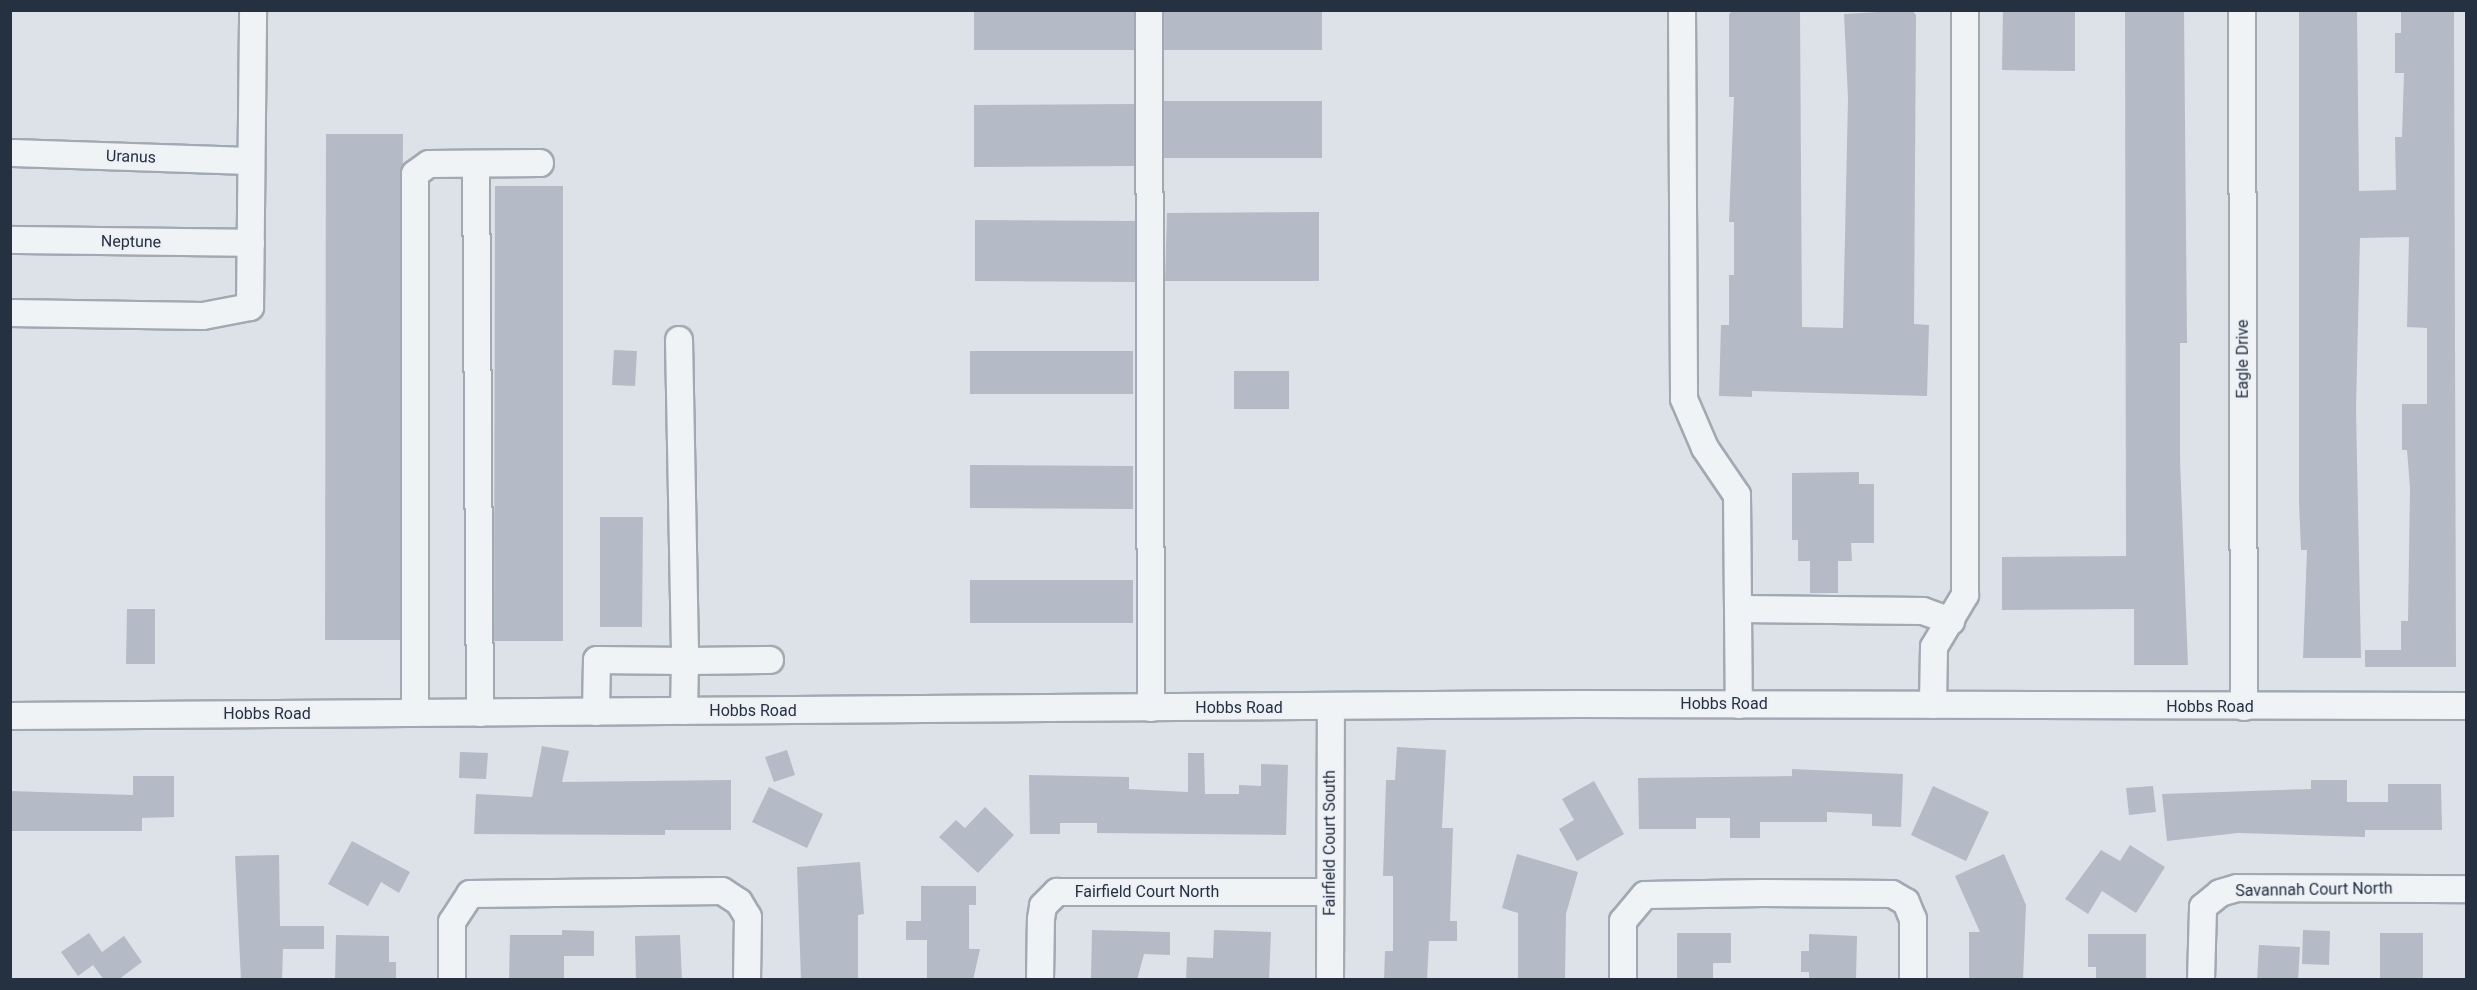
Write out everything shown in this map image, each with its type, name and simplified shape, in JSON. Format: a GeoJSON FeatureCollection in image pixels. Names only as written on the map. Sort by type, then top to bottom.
{"type":"FeatureCollection","features":[{"type":"Feature","properties":{"kind":"street"},"geometry":{"type":"LineString","coordinates":[[10,313],[203,316],[250,307],[253,10]]}},
{"type":"Feature","properties":{"kind":"street"},"geometry":{"type":"LineString","coordinates":[[1149,10],[1151,708]]}},
{"type":"Feature","properties":{"kind":"street"},"geometry":{"type":"LineString","coordinates":[[1682,10],[1684,399],[1705,448],[1737,495],[1740,609],[1739,705]]}},
{"type":"Feature","properties":{"kind":"street"},"geometry":{"type":"LineString","coordinates":[[1933,705],[1934,647],[1965,595],[1965,10]]}},
{"type":"Feature","properties":{"kind":"street","name":"Eagle Drive"},"geometry":{"type":"LineString","coordinates":[[2242,10],[2244,707]]}},
{"type":"Feature","properties":{"kind":"street","name":"Uranus"},"geometry":{"type":"LineString","coordinates":[[10,153],[251,161]]}},
{"type":"Feature","properties":{"kind":"street"},"geometry":{"type":"LineString","coordinates":[[415,713],[415,174],[429,164],[540,163]]}},
{"type":"Feature","properties":{"kind":"street"},"geometry":{"type":"LineString","coordinates":[[476,164],[480,713]]}},
{"type":"Feature","properties":{"kind":"street","name":"Neptune"},"geometry":{"type":"LineString","coordinates":[[10,240],[251,243]]}},
{"type":"Feature","properties":{"kind":"street"},"geometry":{"type":"LineString","coordinates":[[679,340],[684,711]]}},
{"type":"Feature","properties":{"kind":"street"},"geometry":{"type":"LineString","coordinates":[[1740,609],[1923,611],[1951,621]]}},
{"type":"Feature","properties":{"kind":"street"},"geometry":{"type":"LineString","coordinates":[[596,712],[597,660],[770,660]]}},
{"type":"Feature","properties":{"kind":"street","name":"Hobbs Road"},"geometry":{"type":"LineString","coordinates":[[10,716],[1739,705],[2466,706]]}},
{"type":"Feature","properties":{"kind":"street","name":"Fairfield Court South"},"geometry":{"type":"LineString","coordinates":[[1330,980],[1331,707]]}},
{"type":"Feature","properties":{"kind":"street","name":"Savannah Court North"},"geometry":{"type":"LineString","coordinates":[[2201,980],[2204,907],[2220,893],[2237,888],[2466,889]]}},
{"type":"Feature","properties":{"kind":"street"},"geometry":{"type":"LineString","coordinates":[[452,980],[452,922],[470,894],[722,891],[739,902],[748,917],[747,980]]}},
{"type":"Feature","properties":{"kind":"street","name":"Fairfield Court North"},"geometry":{"type":"LineString","coordinates":[[1040,980],[1043,906],[1057,892],[1329,892]]}},
{"type":"Feature","properties":{"kind":"street"},"geometry":{"type":"LineString","coordinates":[[1623,980],[1623,921],[1645,895],[1763,893],[1892,894],[1906,902],[1913,919],[1913,980]]}},
{"type":"Feature","properties":{"kind":"building"},"geometry":{"type":"Polygon","coordinates":[[[974,10],[1134,10],[1134,50],[974,50],[974,10]]]}},
{"type":"Feature","properties":{"kind":"building"},"geometry":{"type":"Polygon","coordinates":[[[1164,10],[1322,10],[1322,50],[1164,50],[1164,10]]]}},
{"type":"Feature","properties":{"kind":"building"},"geometry":{"type":"Polygon","coordinates":[[[1733,10],[1800,10],[1802,327],[1843,328],[1848,98],[1844,14],[1912,10],[1916,15],[1914,324],[1929,325],[1927,396],[1752,391],[1752,397],[1719,396],[1721,325],[1729,325],[1729,275],[1734,275],[1734,222],[1729,222],[1734,97],[1729,97],[1729,14],[1733,10]]]}},
{"type":"Feature","properties":{"kind":"building"},"geometry":{"type":"Polygon","coordinates":[[[2003,10],[2075,10],[2075,71],[2002,70],[2003,10]]]}},
{"type":"Feature","properties":{"kind":"building"},"geometry":{"type":"Polygon","coordinates":[[[2125,10],[2184,10],[2187,343],[2180,343],[2180,460],[2188,665],[2134,665],[2134,609],[2002,610],[2002,557],[2126,556],[2125,10]]]}},
{"type":"Feature","properties":{"kind":"building"},"geometry":{"type":"Polygon","coordinates":[[[2299,10],[2357,10],[2359,191],[2396,190],[2395,137],[2402,137],[2404,73],[2395,73],[2395,33],[2401,33],[2401,10],[2454,10],[2456,667],[2365,667],[2365,650],[2401,650],[2401,621],[2408,621],[2410,488],[2407,450],[2402,450],[2402,404],[2427,404],[2427,328],[2407,327],[2409,237],[2360,238],[2356,409],[2361,658],[2303,658],[2307,550],[2301,550],[2299,503],[2299,10]]]}},
{"type":"Feature","properties":{"kind":"building"},"geometry":{"type":"Polygon","coordinates":[[[1164,101],[1322,101],[1322,158],[1164,158],[1164,101]]]}},
{"type":"Feature","properties":{"kind":"building"},"geometry":{"type":"Polygon","coordinates":[[[1134,104],[1134,166],[974,167],[974,105],[1134,104]]]}},
{"type":"Feature","properties":{"kind":"building"},"geometry":{"type":"Polygon","coordinates":[[[326,134],[403,134],[400,640],[325,640],[326,134]]]}},
{"type":"Feature","properties":{"kind":"building"},"geometry":{"type":"Polygon","coordinates":[[[495,186],[563,186],[563,641],[494,641],[495,186]]]}},
{"type":"Feature","properties":{"kind":"building"},"geometry":{"type":"Polygon","coordinates":[[[1319,212],[1319,281],[1165,281],[1167,213],[1319,212]]]}},
{"type":"Feature","properties":{"kind":"building"},"geometry":{"type":"Polygon","coordinates":[[[975,220],[1135,221],[1135,282],[975,281],[975,220]]]}},
{"type":"Feature","properties":{"kind":"building"},"geometry":{"type":"Polygon","coordinates":[[[614,350],[637,351],[635,386],[612,385],[614,350]]]}},
{"type":"Feature","properties":{"kind":"building"},"geometry":{"type":"Polygon","coordinates":[[[970,351],[1133,351],[1133,394],[970,394],[970,351]]]}},
{"type":"Feature","properties":{"kind":"building"},"geometry":{"type":"Polygon","coordinates":[[[1234,371],[1289,371],[1289,409],[1234,409],[1234,371]]]}},
{"type":"Feature","properties":{"kind":"building"},"geometry":{"type":"Polygon","coordinates":[[[970,465],[1133,466],[1133,509],[970,508],[970,465]]]}},
{"type":"Feature","properties":{"kind":"building"},"geometry":{"type":"Polygon","coordinates":[[[1859,472],[1859,484],[1874,484],[1874,543],[1851,543],[1852,561],[1838,561],[1838,593],[1810,593],[1810,561],[1798,561],[1798,540],[1792,540],[1792,473],[1859,472]]]}},
{"type":"Feature","properties":{"kind":"building"},"geometry":{"type":"Polygon","coordinates":[[[600,517],[643,517],[642,627],[600,627],[600,517]]]}},
{"type":"Feature","properties":{"kind":"building"},"geometry":{"type":"Polygon","coordinates":[[[970,580],[1133,580],[1133,623],[970,623],[970,580]]]}},
{"type":"Feature","properties":{"kind":"building"},"geometry":{"type":"Polygon","coordinates":[[[127,609],[155,609],[155,664],[126,664],[127,609]]]}},
{"type":"Feature","properties":{"kind":"building"},"geometry":{"type":"Polygon","coordinates":[[[542,746],[569,751],[562,782],[731,780],[731,830],[665,830],[665,835],[474,834],[476,794],[532,797],[542,746]]]}},
{"type":"Feature","properties":{"kind":"building"},"geometry":{"type":"Polygon","coordinates":[[[1397,747],[1446,750],[1442,828],[1453,828],[1450,921],[1457,921],[1457,941],[1429,941],[1427,980],[1384,980],[1385,951],[1393,951],[1393,876],[1383,876],[1386,780],[1395,780],[1397,747]]]}},
{"type":"Feature","properties":{"kind":"building"},"geometry":{"type":"Polygon","coordinates":[[[787,750],[795,775],[774,782],[765,757],[787,750]]]}},
{"type":"Feature","properties":{"kind":"building"},"geometry":{"type":"Polygon","coordinates":[[[460,752],[488,753],[486,779],[459,778],[460,752]]]}},
{"type":"Feature","properties":{"kind":"building"},"geometry":{"type":"Polygon","coordinates":[[[1188,753],[1204,753],[1205,794],[1239,794],[1239,785],[1261,786],[1261,764],[1288,765],[1286,835],[1097,833],[1097,823],[1060,823],[1060,834],[1030,834],[1029,775],[1129,777],[1129,789],[1188,792],[1188,753]]]}},
{"type":"Feature","properties":{"kind":"building"},"geometry":{"type":"Polygon","coordinates":[[[1792,769],[1903,774],[1901,827],[1872,826],[1872,814],[1827,812],[1827,822],[1760,822],[1760,838],[1730,838],[1730,818],[1696,818],[1696,829],[1639,829],[1638,778],[1792,776],[1792,769]]]}},
{"type":"Feature","properties":{"kind":"building"},"geometry":{"type":"Polygon","coordinates":[[[133,776],[174,776],[174,817],[142,818],[142,831],[10,831],[10,791],[133,795],[133,776]]]}},
{"type":"Feature","properties":{"kind":"building"},"geometry":{"type":"Polygon","coordinates":[[[2311,780],[2347,780],[2347,802],[2388,802],[2388,784],[2441,784],[2442,830],[2365,830],[2365,837],[2238,833],[2167,841],[2162,794],[2311,789],[2311,780]]]}},
{"type":"Feature","properties":{"kind":"building"},"geometry":{"type":"Polygon","coordinates":[[[1594,781],[1624,834],[1577,861],[1559,829],[1574,820],[1562,799],[1594,781]]]}},
{"type":"Feature","properties":{"kind":"building"},"geometry":{"type":"Polygon","coordinates":[[[1933,786],[1989,812],[1966,861],[1911,835],[1933,786]]]}},
{"type":"Feature","properties":{"kind":"building"},"geometry":{"type":"Polygon","coordinates":[[[2153,786],[2156,812],[2129,815],[2126,788],[2153,786]]]}},
{"type":"Feature","properties":{"kind":"building"},"geometry":{"type":"Polygon","coordinates":[[[769,787],[823,814],[807,848],[752,822],[769,787]]]}},
{"type":"Feature","properties":{"kind":"building"},"geometry":{"type":"Polygon","coordinates":[[[985,807],[1014,835],[978,873],[939,837],[956,820],[965,828],[985,807]]]}},
{"type":"Feature","properties":{"kind":"building"},"geometry":{"type":"Polygon","coordinates":[[[352,841],[410,872],[399,893],[381,882],[368,906],[328,884],[352,841]]]}},
{"type":"Feature","properties":{"kind":"building"},"geometry":{"type":"Polygon","coordinates":[[[2130,845],[2165,867],[2136,913],[2102,891],[2088,914],[2065,899],[2101,850],[2120,861],[2130,845]]]}},
{"type":"Feature","properties":{"kind":"building"},"geometry":{"type":"Polygon","coordinates":[[[1517,854],[1578,872],[1566,914],[1565,980],[1518,980],[1518,913],[1502,908],[1517,854]]]}},
{"type":"Feature","properties":{"kind":"building"},"geometry":{"type":"Polygon","coordinates":[[[2004,854],[2026,905],[2023,980],[1969,980],[1969,932],[1980,932],[1955,876],[2004,854]]]}},
{"type":"Feature","properties":{"kind":"building"},"geometry":{"type":"Polygon","coordinates":[[[279,855],[280,926],[324,926],[324,949],[283,949],[282,980],[241,980],[235,856],[279,855]]]}},
{"type":"Feature","properties":{"kind":"building"},"geometry":{"type":"Polygon","coordinates":[[[860,862],[864,914],[858,915],[858,980],[801,980],[797,867],[860,862]]]}},
{"type":"Feature","properties":{"kind":"building"},"geometry":{"type":"Polygon","coordinates":[[[921,886],[976,886],[976,905],[969,905],[969,949],[980,949],[973,980],[927,980],[927,940],[906,940],[906,921],[921,921],[921,886]]]}},
{"type":"Feature","properties":{"kind":"building"},"geometry":{"type":"Polygon","coordinates":[[[562,930],[594,931],[594,956],[564,956],[564,980],[509,980],[510,935],[562,935],[562,930]]]}},
{"type":"Feature","properties":{"kind":"building"},"geometry":{"type":"Polygon","coordinates":[[[1092,930],[1170,932],[1170,955],[1144,954],[1137,980],[1091,980],[1092,930]]]}},
{"type":"Feature","properties":{"kind":"building"},"geometry":{"type":"Polygon","coordinates":[[[1214,930],[1271,932],[1269,980],[1186,980],[1187,957],[1213,958],[1214,930]]]}},
{"type":"Feature","properties":{"kind":"building"},"geometry":{"type":"Polygon","coordinates":[[[2303,930],[2330,931],[2329,965],[2302,964],[2303,930]]]}},
{"type":"Feature","properties":{"kind":"building"},"geometry":{"type":"Polygon","coordinates":[[[89,933],[102,952],[124,936],[142,962],[118,980],[104,980],[93,965],[78,976],[61,952],[89,933]]]}},
{"type":"Feature","properties":{"kind":"building"},"geometry":{"type":"Polygon","coordinates":[[[1677,933],[1731,933],[1731,963],[1713,963],[1713,980],[1677,980],[1677,933]]]}},
{"type":"Feature","properties":{"kind":"building"},"geometry":{"type":"Polygon","coordinates":[[[2380,933],[2423,933],[2423,980],[2380,980],[2380,933]]]}},
{"type":"Feature","properties":{"kind":"building"},"geometry":{"type":"Polygon","coordinates":[[[1809,934],[1857,936],[1856,980],[1809,980],[1809,972],[1801,972],[1801,951],[1809,951],[1809,934]]]}},
{"type":"Feature","properties":{"kind":"building"},"geometry":{"type":"Polygon","coordinates":[[[2088,934],[2146,934],[2146,980],[2096,980],[2096,967],[2088,967],[2088,934]]]}},
{"type":"Feature","properties":{"kind":"building"},"geometry":{"type":"Polygon","coordinates":[[[336,935],[389,936],[389,962],[396,962],[396,980],[335,980],[336,935]]]}},
{"type":"Feature","properties":{"kind":"building"},"geometry":{"type":"Polygon","coordinates":[[[680,935],[682,980],[636,980],[635,936],[680,935]]]}},
{"type":"Feature","properties":{"kind":"building"},"geometry":{"type":"Polygon","coordinates":[[[2259,945],[2300,947],[2298,980],[2257,980],[2259,945]]]}}]}
